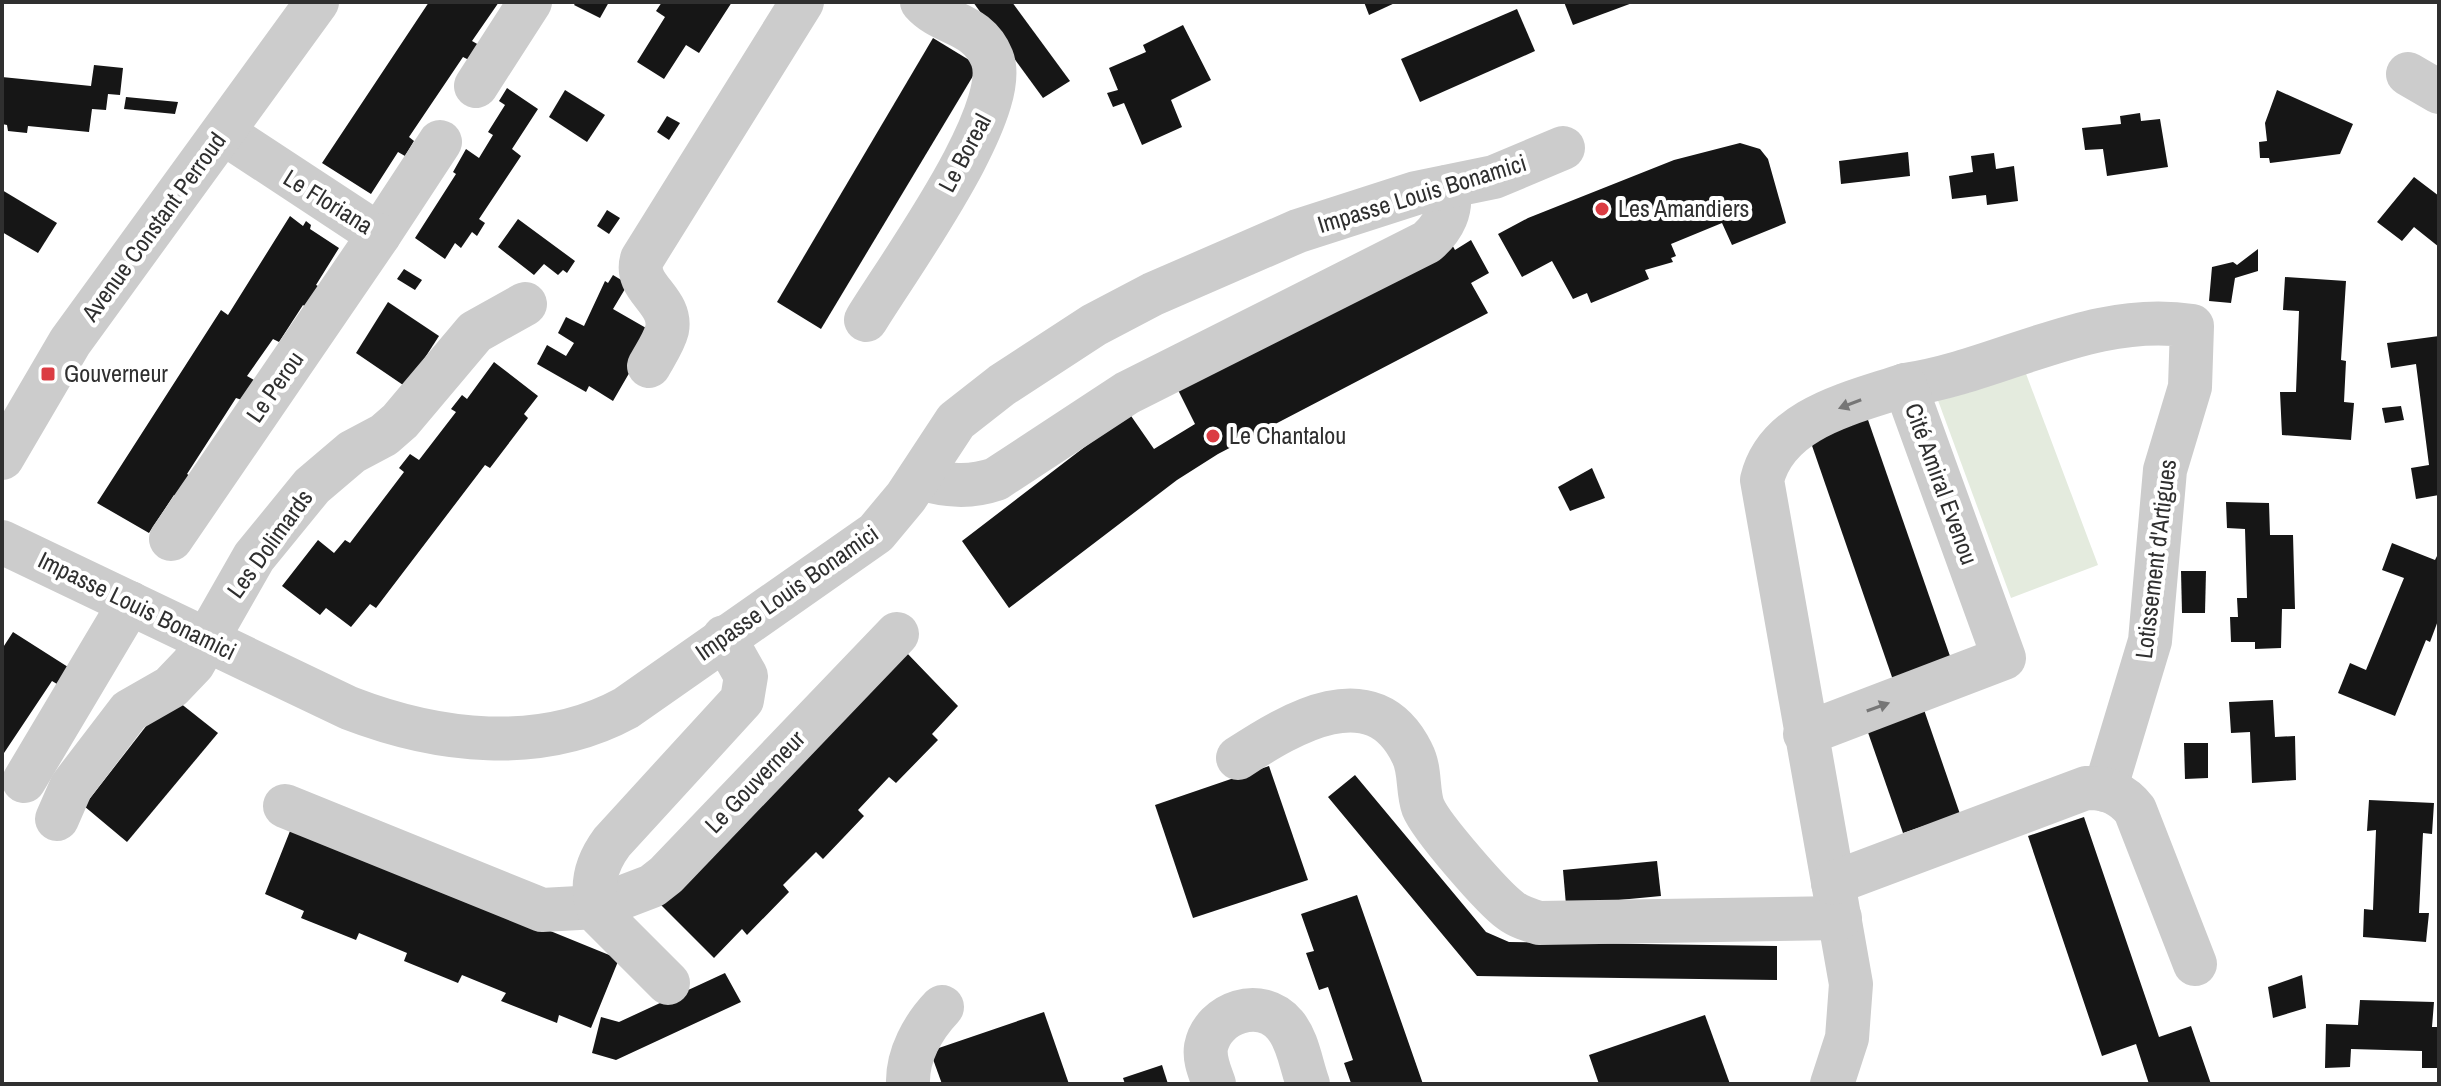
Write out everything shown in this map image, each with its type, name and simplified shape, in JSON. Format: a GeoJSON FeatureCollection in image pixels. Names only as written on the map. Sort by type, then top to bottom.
{"type":"FeatureCollection","features":[{"type":"Feature","properties":{"kind":"street","name":"Avenue Constant Perroud"},"geometry":{"type":"LineString","coordinates":[[2,458],[62,353],[317,2]]}},
{"type":"Feature","properties":{"kind":"street"},"geometry":{"type":"LineString","coordinates":[[476,86],[530,2]]}},
{"type":"Feature","properties":{"kind":"street"},"geometry":{"type":"LineString","coordinates":[[649,366],[666,333],[667,317],[642,276],[642,259],[802,2]]}},
{"type":"Feature","properties":{"kind":"street","name":"Le Boreal"},"geometry":{"type":"LineString","coordinates":[[866,320],[978,139],[992,97],[994,67],[982,42],[970,29],[932,12],[922,2]]}},
{"type":"Feature","properties":{"kind":"street","name":"Le Floriana"},"geometry":{"type":"LineString","coordinates":[[224,133],[379,235],[440,142]]}},
{"type":"Feature","properties":{"kind":"street","name":"Impasse Louis Bonamici"},"geometry":{"type":"LineString","coordinates":[[2,542],[388,723],[495,739],[555,734],[606,719],[876,533],[919,478],[956,421],[975,404],[1094,325],[1153,294],[1298,231],[1382,202],[1494,177],[1563,148]]}},
{"type":"Feature","properties":{"kind":"street"},"geometry":{"type":"LineString","coordinates":[[919,478],[950,485],[981,484],[996,479],[1127,393],[1427,242],[1447,215],[1450,196],[1447,187]]}},
{"type":"Feature","properties":{"kind":"street","name":"Le Perou"},"geometry":{"type":"LineString","coordinates":[[171,539],[379,235]]}},
{"type":"Feature","properties":{"kind":"street","name":"Les Dolimards"},"geometry":{"type":"LineString","coordinates":[[57,819],[71,787],[124,717],[139,703],[165,691],[186,674],[254,557],[312,486],[352,452],[384,435],[400,421],[475,332],[525,304]]}},
{"type":"Feature","properties":{"kind":"street","name":"Lotissement d'Artigues"},"geometry":{"type":"LineString","coordinates":[[1905,385],[1963,371],[2062,338],[2163,321],[2192,326],[2190,387],[2165,470],[2150,641],[2105,790]]}},
{"type":"Feature","properties":{"kind":"street","name":"Cité Amiral Evenou"},"geometry":{"type":"LineString","coordinates":[[1805,734],[2004,658],[1905,385],[1807,422],[1779,446],[1766,466],[1762,480],[1805,734],[1851,984],[1847,1038],[1832,1084]]}},
{"type":"Feature","properties":{"kind":"street"},"geometry":{"type":"LineString","coordinates":[[24,781],[130,603]]}},
{"type":"Feature","properties":{"kind":"street","name":"Le Gouverneur"},"geometry":{"type":"LineString","coordinates":[[285,806],[542,910],[597,907],[652,886],[666,875],[897,634]]}},
{"type":"Feature","properties":{"kind":"street"},"geometry":{"type":"LineString","coordinates":[[668,983],[607,923],[597,907],[594,880],[602,856],[734,710],[746,692],[746,676],[724,637]]}},
{"type":"Feature","properties":{"kind":"street"},"geometry":{"type":"LineString","coordinates":[[1238,758],[1292,723],[1341,710],[1359,709],[1386,723],[1413,754],[1424,809],[1435,825],[1508,909],[1539,923],[1837,900],[2086,788],[2105,790],[2125,799],[2140,819],[2195,964]]}},
{"type":"Feature","properties":{"kind":"street"},"geometry":{"type":"LineString","coordinates":[[908,1084],[915,1049],[928,1022],[942,1007]]}},
{"type":"Feature","properties":{"kind":"street"},"geometry":{"type":"LineString","coordinates":[[1214,1084],[1206,1060],[1210,1035],[1230,1014],[1258,1010],[1283,1023],[1292,1035],[1308,1084]]}},
{"type":"Feature","properties":{"kind":"shaded area"},"geometry":{"type":"Polygon","coordinates":[[[2022,363],[2098,565],[2011,598],[1936,395],[2022,363]]]}},
{"type":"Feature","properties":{"kind":"building"},"geometry":{"type":"Polygon","coordinates":[[[429,2],[499,2],[472,41],[479,45],[469,60],[463,57],[409,137],[414,141],[405,156],[398,152],[371,194],[322,163],[429,2]]]}},
{"type":"Feature","properties":{"kind":"building"},"geometry":{"type":"Polygon","coordinates":[[[576,2],[609,2],[600,18],[574,5],[576,2]]]}},
{"type":"Feature","properties":{"kind":"building"},"geometry":{"type":"Polygon","coordinates":[[[662,2],[732,2],[699,53],[686,45],[664,79],[637,62],[665,17],[656,11],[662,2]]]}},
{"type":"Feature","properties":{"kind":"building"},"geometry":{"type":"Polygon","coordinates":[[[973,2],[1012,2],[1070,81],[1043,98],[973,2]]]}},
{"type":"Feature","properties":{"kind":"building"},"geometry":{"type":"Polygon","coordinates":[[[1364,2],[1397,2],[1369,15],[1364,2]]]}},
{"type":"Feature","properties":{"kind":"building"},"geometry":{"type":"Polygon","coordinates":[[[1564,2],[1635,2],[1573,25],[1564,2]]]}},
{"type":"Feature","properties":{"kind":"building"},"geometry":{"type":"Polygon","coordinates":[[[1517,9],[1535,51],[1420,102],[1401,59],[1517,9]]]}},
{"type":"Feature","properties":{"kind":"building"},"geometry":{"type":"Polygon","coordinates":[[[1183,25],[1211,80],[1171,100],[1182,127],[1142,145],[1124,103],[1113,107],[1107,93],[1118,90],[1109,68],[1146,52],[1143,45],[1183,25]]]}},
{"type":"Feature","properties":{"kind":"building"},"geometry":{"type":"Polygon","coordinates":[[[933,38],[979,66],[821,329],[777,302],[933,38]]]}},
{"type":"Feature","properties":{"kind":"building"},"geometry":{"type":"Polygon","coordinates":[[[94,65],[123,68],[120,95],[108,94],[106,110],[92,109],[89,132],[28,126],[27,133],[8,131],[7,125],[2,124],[2,77],[91,86],[94,65]]]}},
{"type":"Feature","properties":{"kind":"building"},"geometry":{"type":"Polygon","coordinates":[[[507,88],[538,109],[512,149],[521,156],[479,219],[485,223],[477,236],[472,232],[461,248],[455,243],[445,259],[415,238],[456,174],[453,172],[466,149],[479,158],[493,135],[488,132],[505,105],[499,101],[507,88]]]}},
{"type":"Feature","properties":{"kind":"building"},"geometry":{"type":"Polygon","coordinates":[[[565,90],[605,115],[587,142],[549,117],[565,90]]]}},
{"type":"Feature","properties":{"kind":"building"},"geometry":{"type":"Polygon","coordinates":[[[2277,90],[2353,124],[2340,154],[2270,163],[2269,158],[2260,158],[2259,142],[2267,141],[2265,123],[2277,90]]]}},
{"type":"Feature","properties":{"kind":"building"},"geometry":{"type":"Polygon","coordinates":[[[126,97],[178,102],[175,114],[124,109],[126,97]]]}},
{"type":"Feature","properties":{"kind":"building"},"geometry":{"type":"Polygon","coordinates":[[[2140,113],[2141,121],[2160,119],[2168,167],[2107,176],[2103,149],[2085,150],[2082,128],[2121,124],[2120,116],[2140,113]]]}},
{"type":"Feature","properties":{"kind":"building"},"geometry":{"type":"Polygon","coordinates":[[[667,116],[680,123],[669,140],[657,132],[667,116]]]}},
{"type":"Feature","properties":{"kind":"building"},"geometry":{"type":"Polygon","coordinates":[[[1740,143],[1760,149],[1768,159],[1786,223],[1732,245],[1722,223],[1671,244],[1676,256],[1671,258],[1673,262],[1645,270],[1649,279],[1591,303],[1587,293],[1573,299],[1552,261],[1522,277],[1498,234],[1528,218],[1674,160],[1740,143]]]}},
{"type":"Feature","properties":{"kind":"building"},"geometry":{"type":"Polygon","coordinates":[[[1908,152],[1910,176],[1841,184],[1839,161],[1908,152]]]}},
{"type":"Feature","properties":{"kind":"building"},"geometry":{"type":"Polygon","coordinates":[[[1994,153],[1996,169],[2014,166],[2018,201],[1987,205],[1986,195],[1952,199],[1949,176],[1973,172],[1971,156],[1994,153]]]}},
{"type":"Feature","properties":{"kind":"building"},"geometry":{"type":"Polygon","coordinates":[[[2414,177],[2439,196],[2439,247],[2414,227],[2402,241],[2377,222],[2414,177]]]}},
{"type":"Feature","properties":{"kind":"building"},"geometry":{"type":"Polygon","coordinates":[[[2,190],[57,223],[38,253],[2,232],[2,190]]]}},
{"type":"Feature","properties":{"kind":"building"},"geometry":{"type":"Polygon","coordinates":[[[607,210],[620,218],[609,234],[597,226],[607,210]]]}},
{"type":"Feature","properties":{"kind":"building"},"geometry":{"type":"Polygon","coordinates":[[[290,216],[303,226],[306,221],[311,225],[310,229],[339,248],[316,285],[322,288],[309,309],[303,305],[279,342],[273,339],[247,376],[254,380],[242,400],[236,398],[187,474],[192,477],[180,499],[174,495],[149,533],[97,503],[221,310],[228,315],[290,216]]]}},
{"type":"Feature","properties":{"kind":"building"},"geometry":{"type":"Polygon","coordinates":[[[518,219],[575,261],[567,273],[563,270],[558,275],[544,264],[534,275],[498,247],[518,219]]]}},
{"type":"Feature","properties":{"kind":"building","name":"Le Chantalou"},"geometry":{"type":"Polygon","coordinates":[[[1471,240],[1489,273],[1471,283],[1488,313],[1218,454],[1177,480],[1009,608],[962,541],[1129,413],[1154,449],[1195,424],[1176,386],[1450,241],[1455,250],[1471,240]]]}},
{"type":"Feature","properties":{"kind":"building"},"geometry":{"type":"Polygon","coordinates":[[[2258,249],[2258,271],[2235,278],[2231,303],[2209,301],[2212,267],[2233,262],[2237,265],[2258,249]]]}},
{"type":"Feature","properties":{"kind":"building"},"geometry":{"type":"Polygon","coordinates":[[[404,269],[422,280],[415,290],[397,279],[404,269]]]}},
{"type":"Feature","properties":{"kind":"building"},"geometry":{"type":"Polygon","coordinates":[[[613,275],[628,284],[613,309],[653,332],[613,401],[589,386],[586,392],[537,364],[547,345],[566,356],[574,343],[558,333],[566,317],[584,326],[605,281],[608,283],[613,275]]]}},
{"type":"Feature","properties":{"kind":"building"},"geometry":{"type":"Polygon","coordinates":[[[2285,277],[2346,281],[2341,360],[2346,361],[2344,402],[2354,403],[2351,440],[2282,435],[2280,392],[2296,392],[2299,311],[2283,310],[2285,277]]]}},
{"type":"Feature","properties":{"kind":"building"},"geometry":{"type":"Polygon","coordinates":[[[388,302],[439,336],[406,387],[356,353],[388,302]]]}},
{"type":"Feature","properties":{"kind":"building"},"geometry":{"type":"Polygon","coordinates":[[[2439,336],[2439,495],[2416,499],[2411,468],[2429,465],[2416,364],[2391,368],[2387,343],[2439,336]]]}},
{"type":"Feature","properties":{"kind":"building"},"geometry":{"type":"Polygon","coordinates":[[[494,362],[538,396],[524,414],[528,418],[490,468],[485,465],[376,608],[370,604],[351,627],[326,608],[320,615],[282,586],[318,540],[334,553],[345,540],[350,543],[404,472],[399,468],[410,454],[419,460],[456,412],[451,409],[462,395],[467,399],[494,362]]]}},
{"type":"Feature","properties":{"kind":"building"},"geometry":{"type":"Polygon","coordinates":[[[2401,406],[2404,420],[2385,423],[2382,408],[2401,406]]]}},
{"type":"Feature","properties":{"kind":"building"},"geometry":{"type":"Polygon","coordinates":[[[1867,417],[1951,659],[1893,680],[1809,437],[1867,417]]]}},
{"type":"Feature","properties":{"kind":"building"},"geometry":{"type":"Polygon","coordinates":[[[1592,468],[1605,498],[1570,511],[1558,487],[1592,468]]]}},
{"type":"Feature","properties":{"kind":"building"},"geometry":{"type":"Polygon","coordinates":[[[2226,502],[2269,503],[2270,535],[2293,535],[2295,609],[2282,609],[2281,648],[2255,649],[2255,642],[2231,642],[2230,617],[2238,617],[2237,598],[2247,598],[2245,529],[2227,528],[2226,502]]]}},
{"type":"Feature","properties":{"kind":"building"},"geometry":{"type":"Polygon","coordinates":[[[2392,543],[2435,560],[2439,552],[2439,618],[2430,642],[2426,640],[2395,716],[2338,693],[2350,663],[2366,670],[2404,578],[2382,570],[2392,543]]]}},
{"type":"Feature","properties":{"kind":"building"},"geometry":{"type":"Polygon","coordinates":[[[2181,571],[2206,571],[2205,613],[2182,613],[2181,571]]]}},
{"type":"Feature","properties":{"kind":"building"},"geometry":{"type":"Polygon","coordinates":[[[13,632],[68,667],[57,684],[52,681],[2,756],[2,649],[13,632]]]}},
{"type":"Feature","properties":{"kind":"building"},"geometry":{"type":"Polygon","coordinates":[[[905,651],[958,706],[932,734],[938,740],[896,783],[889,777],[858,810],[864,816],[823,859],[816,852],[783,885],[789,892],[747,935],[742,929],[714,958],[659,903],[905,651]]]}},
{"type":"Feature","properties":{"kind":"building"},"geometry":{"type":"Polygon","coordinates":[[[175,699],[218,733],[127,842],[84,806],[154,716],[175,699]]]}},
{"type":"Feature","properties":{"kind":"building"},"geometry":{"type":"Polygon","coordinates":[[[2273,700],[2275,737],[2295,736],[2296,780],[2252,783],[2250,732],[2231,733],[2229,702],[2273,700]]]}},
{"type":"Feature","properties":{"kind":"building"},"geometry":{"type":"Polygon","coordinates":[[[1921,701],[1960,814],[1903,833],[1864,721],[1921,701]]]}},
{"type":"Feature","properties":{"kind":"building"},"geometry":{"type":"Polygon","coordinates":[[[2184,743],[2208,743],[2208,778],[2185,779],[2184,743]]]}},
{"type":"Feature","properties":{"kind":"building"},"geometry":{"type":"Polygon","coordinates":[[[1269,766],[1308,880],[1193,918],[1155,805],[1269,766]]]}},
{"type":"Feature","properties":{"kind":"building"},"geometry":{"type":"Polygon","coordinates":[[[1355,775],[1486,932],[1509,942],[1777,946],[1777,980],[1477,976],[1328,797],[1355,775]]]}},
{"type":"Feature","properties":{"kind":"building"},"geometry":{"type":"Polygon","coordinates":[[[2369,800],[2434,803],[2432,834],[2423,833],[2419,913],[2429,913],[2426,942],[2363,937],[2364,909],[2373,910],[2376,830],[2367,831],[2369,800]]]}},
{"type":"Feature","properties":{"kind":"building"},"geometry":{"type":"Polygon","coordinates":[[[2084,817],[2159,1037],[2191,1026],[2211,1084],[2149,1084],[2136,1044],[2102,1056],[2028,836],[2084,817]]]}},
{"type":"Feature","properties":{"kind":"building"},"geometry":{"type":"Polygon","coordinates":[[[292,826],[619,959],[591,1028],[559,1015],[557,1023],[501,1001],[506,993],[462,975],[458,983],[404,961],[407,953],[359,933],[356,940],[301,918],[304,911],[265,894],[292,826]]]}},
{"type":"Feature","properties":{"kind":"building"},"geometry":{"type":"Polygon","coordinates":[[[1657,861],[1661,896],[1566,905],[1563,870],[1657,861]]]}},
{"type":"Feature","properties":{"kind":"building"},"geometry":{"type":"Polygon","coordinates":[[[1357,895],[1423,1084],[1351,1083],[1344,1063],[1353,1060],[1328,987],[1319,990],[1306,953],[1314,951],[1301,914],[1357,895]]]}},
{"type":"Feature","properties":{"kind":"building"},"geometry":{"type":"Polygon","coordinates":[[[725,973],[741,1002],[616,1060],[592,1053],[601,1017],[619,1022],[725,973]]]}},
{"type":"Feature","properties":{"kind":"building"},"geometry":{"type":"Polygon","coordinates":[[[2302,975],[2306,1008],[2273,1018],[2268,987],[2302,975]]]}},
{"type":"Feature","properties":{"kind":"building"},"geometry":{"type":"Polygon","coordinates":[[[2360,1000],[2434,1002],[2432,1027],[2439,1027],[2439,1068],[2422,1068],[2422,1051],[2351,1049],[2350,1067],[2325,1068],[2326,1024],[2358,1025],[2360,1000]]]}},
{"type":"Feature","properties":{"kind":"building"},"geometry":{"type":"Polygon","coordinates":[[[1044,1012],[1069,1084],[942,1084],[930,1051],[1044,1012]]]}},
{"type":"Feature","properties":{"kind":"building"},"geometry":{"type":"Polygon","coordinates":[[[1705,1015],[1730,1084],[1599,1084],[1589,1055],[1705,1015]]]}},
{"type":"Feature","properties":{"kind":"building"},"geometry":{"type":"Polygon","coordinates":[[[1162,1065],[1168,1084],[1125,1084],[1123,1078],[1162,1065]]]}},
{"type":"Feature","properties":{"kind":"place","name":"Les Amandiers"},"geometry":{"type":"Point","coordinates":[1602,209]}},
{"type":"Feature","properties":{"kind":"place","name":"Gouverneur"},"geometry":{"type":"Point","coordinates":[48,374]}},
{"type":"Feature","properties":{"kind":"place","name":"Le Chantalou"},"geometry":{"type":"Point","coordinates":[1213,436]}}]}
